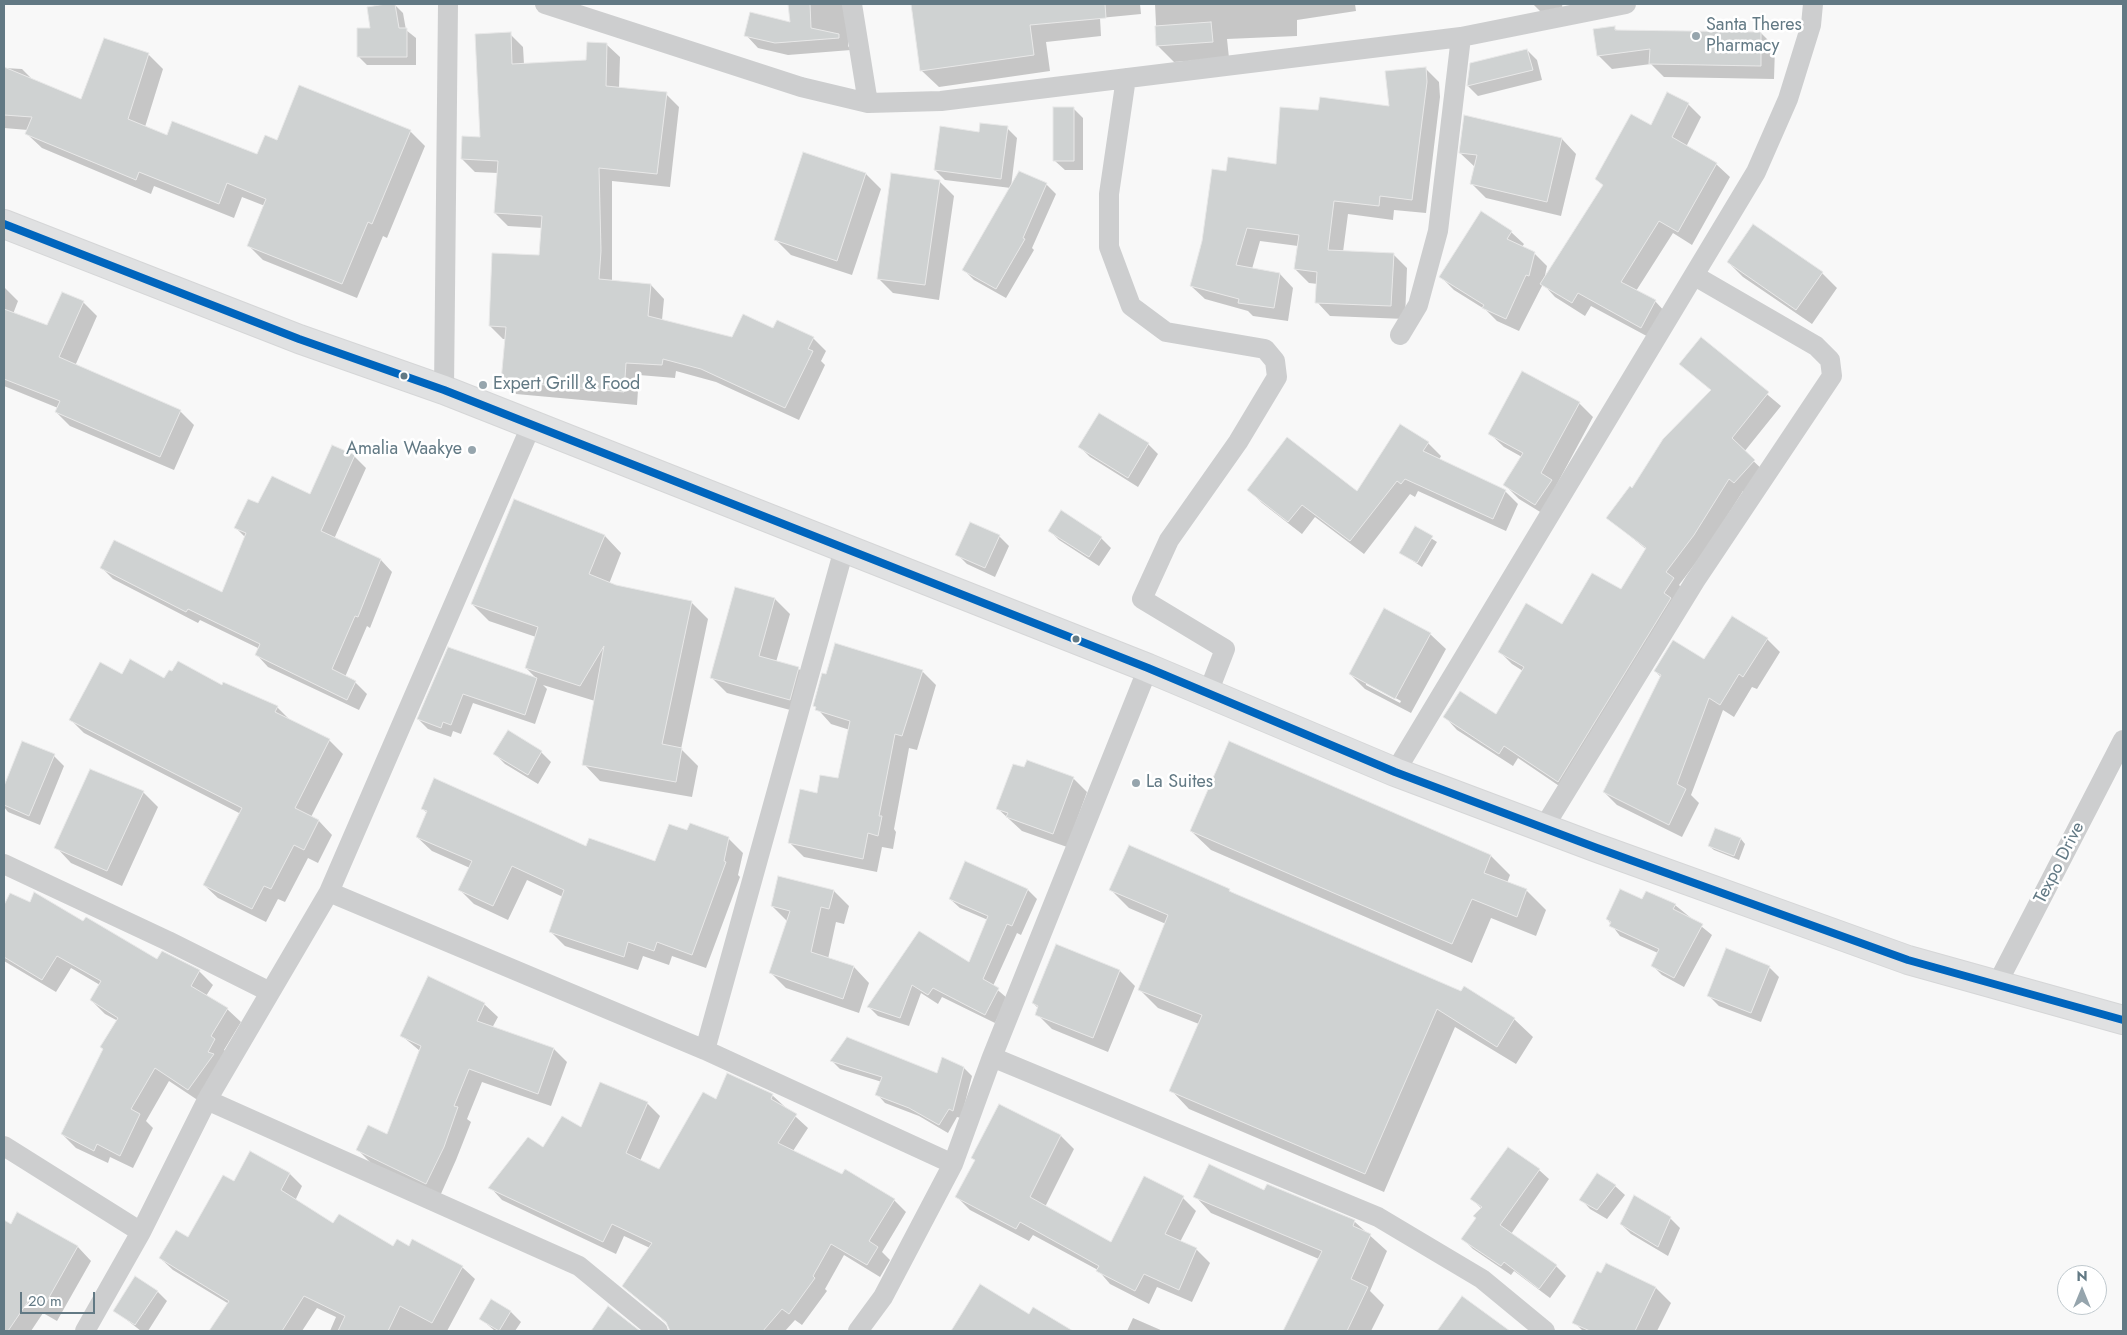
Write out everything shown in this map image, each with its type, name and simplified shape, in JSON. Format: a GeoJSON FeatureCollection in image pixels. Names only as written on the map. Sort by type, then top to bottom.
{"type":"FeatureCollection","features":[{"type":"Feature","properties":{"kind":"main road"},"geometry":{"type":"LineString","coordinates":[[4,224],[299,339],[444,390],[744,508],[1148,668],[1395,772],[1908,960],[2123,1020]]}},
{"type":"Feature","properties":{"kind":"street"},"geometry":{"type":"LineString","coordinates":[[444,390],[448,4]]}},
{"type":"Feature","properties":{"kind":"street"},"geometry":{"type":"LineString","coordinates":[[545,4],[801,87],[868,103],[941,101],[1461,37],[1626,4]]}},
{"type":"Feature","properties":{"kind":"street"},"geometry":{"type":"LineString","coordinates":[[852,4],[868,103]]}},
{"type":"Feature","properties":{"kind":"street"},"geometry":{"type":"LineString","coordinates":[[1395,772],[1756,172],[1788,99],[1811,25],[1813,4]]}},
{"type":"Feature","properties":{"kind":"street"},"geometry":{"type":"LineString","coordinates":[[1400,335],[1418,306],[1438,231],[1461,37]]}},
{"type":"Feature","properties":{"kind":"street"},"geometry":{"type":"LineString","coordinates":[[1126,78],[1108,194],[1109,247],[1131,306],[1166,332],[1265,349],[1275,361],[1277,377],[1238,442],[1169,540],[1142,599],[1225,649],[1208,693]]}},
{"type":"Feature","properties":{"kind":"street"},"geometry":{"type":"LineString","coordinates":[[1544,827],[1695,581],[1832,376],[1830,360],[1816,346],[1695,276]]}},
{"type":"Feature","properties":{"kind":"street"},"geometry":{"type":"LineString","coordinates":[[93,1328],[207,1100],[329,892],[532,426]]}},
{"type":"Feature","properties":{"kind":"street"},"geometry":{"type":"LineString","coordinates":[[705,1050],[844,549]]}},
{"type":"Feature","properties":{"kind":"street"},"geometry":{"type":"LineString","coordinates":[[858,1331],[883,1297],[953,1164],[992,1057],[1148,668]]}},
{"type":"Feature","properties":{"kind":"street","name":"Texpo Drive"},"geometry":{"type":"LineString","coordinates":[[1996,986],[2123,740]]}},
{"type":"Feature","properties":{"kind":"street"},"geometry":{"type":"LineString","coordinates":[[4,864],[168,941],[270,992]]}},
{"type":"Feature","properties":{"kind":"street"},"geometry":{"type":"LineString","coordinates":[[329,892],[705,1050],[953,1164]]}},
{"type":"Feature","properties":{"kind":"street"},"geometry":{"type":"LineString","coordinates":[[992,1057],[1378,1217],[1482,1279],[1545,1331]]}},
{"type":"Feature","properties":{"kind":"street"},"geometry":{"type":"LineString","coordinates":[[207,1100],[579,1266],[658,1331]]}},
{"type":"Feature","properties":{"kind":"street"},"geometry":{"type":"LineString","coordinates":[[4,1146],[141,1232]]}},
{"type":"Feature","properties":{"kind":"building"},"geometry":{"type":"Polygon","coordinates":[[[395,4],[399,28],[407,28],[407,57],[357,57],[357,28],[370,28],[367,7],[395,4]]]}},
{"type":"Feature","properties":{"kind":"building"},"geometry":{"type":"Polygon","coordinates":[[[788,4],[810,4],[811,28],[839,34],[839,38],[775,43],[744,36],[750,12],[790,22],[788,4]]]}},
{"type":"Feature","properties":{"kind":"building"},"geometry":{"type":"Polygon","coordinates":[[[911,4],[1105,4],[1106,18],[1030,25],[1034,55],[920,71],[911,4]]]}},
{"type":"Feature","properties":{"kind":"building"},"geometry":{"type":"Polygon","coordinates":[[[1211,22],[1213,42],[1156,46],[1155,26],[1211,22]]]}},
{"type":"Feature","properties":{"kind":"building"},"geometry":{"type":"Polygon","coordinates":[[[1615,26],[1615,30],[1761,32],[1761,66],[1649,64],[1650,49],[1597,56],[1593,29],[1615,26]]]}},
{"type":"Feature","properties":{"kind":"building"},"geometry":{"type":"Polygon","coordinates":[[[511,32],[512,64],[586,60],[587,42],[607,43],[606,86],[667,92],[657,174],[599,168],[601,251],[599,279],[651,284],[648,316],[732,337],[743,314],[773,328],[777,320],[814,337],[808,349],[813,351],[785,408],[701,369],[663,359],[662,365],[626,363],[624,392],[501,381],[506,327],[489,326],[492,253],[539,255],[542,216],[494,213],[498,161],[461,159],[462,136],[480,137],[475,34],[511,32]]]}},
{"type":"Feature","properties":{"kind":"building"},"geometry":{"type":"Polygon","coordinates":[[[104,38],[149,53],[128,119],[167,135],[172,121],[257,154],[265,135],[277,140],[299,85],[411,130],[372,224],[368,222],[342,284],[247,246],[266,199],[227,183],[219,204],[139,172],[136,180],[25,134],[32,117],[4,115],[4,67],[81,99],[104,38]]]}},
{"type":"Feature","properties":{"kind":"building"},"geometry":{"type":"Polygon","coordinates":[[[1527,49],[1533,70],[1467,86],[1470,63],[1527,49]]]}},
{"type":"Feature","properties":{"kind":"building"},"geometry":{"type":"Polygon","coordinates":[[[1426,67],[1427,82],[1412,200],[1380,196],[1379,206],[1334,201],[1328,250],[1394,253],[1391,306],[1315,303],[1317,272],[1294,269],[1299,235],[1247,228],[1236,265],[1280,273],[1274,308],[1238,303],[1239,299],[1190,286],[1202,241],[1212,169],[1226,171],[1228,157],[1276,164],[1280,107],[1318,110],[1320,97],[1389,106],[1385,71],[1426,67]]]}},
{"type":"Feature","properties":{"kind":"building"},"geometry":{"type":"Polygon","coordinates":[[[1667,92],[1689,103],[1672,137],[1717,163],[1678,232],[1659,221],[1621,282],[1656,300],[1641,328],[1578,293],[1572,303],[1540,284],[1603,185],[1595,179],[1631,114],[1651,125],[1667,92]]]}},
{"type":"Feature","properties":{"kind":"building"},"geometry":{"type":"Polygon","coordinates":[[[1053,107],[1074,107],[1074,161],[1053,161],[1053,107]]]}},
{"type":"Feature","properties":{"kind":"building"},"geometry":{"type":"Polygon","coordinates":[[[1464,115],[1562,138],[1547,202],[1470,184],[1477,155],[1459,153],[1464,115]]]}},
{"type":"Feature","properties":{"kind":"building"},"geometry":{"type":"Polygon","coordinates":[[[980,123],[1008,126],[1001,179],[934,170],[940,126],[979,132],[980,123]]]}},
{"type":"Feature","properties":{"kind":"building"},"geometry":{"type":"Polygon","coordinates":[[[803,152],[866,173],[837,261],[774,240],[803,152]]]}},
{"type":"Feature","properties":{"kind":"building"},"geometry":{"type":"Polygon","coordinates":[[[1019,171],[1047,183],[1023,238],[1025,239],[996,289],[962,270],[1019,171]]]}},
{"type":"Feature","properties":{"kind":"building"},"geometry":{"type":"Polygon","coordinates":[[[891,173],[940,180],[925,285],[877,279],[891,173]]]}},
{"type":"Feature","properties":{"kind":"building"},"geometry":{"type":"Polygon","coordinates":[[[1481,211],[1512,231],[1507,239],[1535,252],[1529,276],[1526,275],[1506,319],[1482,308],[1484,305],[1439,277],[1481,211]]]}},
{"type":"Feature","properties":{"kind":"building"},"geometry":{"type":"Polygon","coordinates":[[[1753,224],[1823,272],[1796,310],[1727,262],[1753,224]]]}},
{"type":"Feature","properties":{"kind":"building"},"geometry":{"type":"Polygon","coordinates":[[[62,292],[84,301],[59,357],[181,410],[160,457],[55,412],[60,401],[4,379],[4,309],[47,325],[62,292]]]}},
{"type":"Feature","properties":{"kind":"building"},"geometry":{"type":"Polygon","coordinates":[[[1701,337],[1769,392],[1732,438],[1755,460],[1734,483],[1729,479],[1694,535],[1666,572],[1674,578],[1664,593],[1671,598],[1558,782],[1504,746],[1499,754],[1443,717],[1460,691],[1496,714],[1524,667],[1498,652],[1526,603],[1562,624],[1592,573],[1621,589],[1646,548],[1606,518],[1630,486],[1632,488],[1663,439],[1711,390],[1679,364],[1701,337]]]}},
{"type":"Feature","properties":{"kind":"building"},"geometry":{"type":"Polygon","coordinates":[[[1522,371],[1580,402],[1541,473],[1552,480],[1535,505],[1503,485],[1523,453],[1488,434],[1522,371]]]}},
{"type":"Feature","properties":{"kind":"building"},"geometry":{"type":"Polygon","coordinates":[[[1099,413],[1149,443],[1128,478],[1078,447],[1099,413]]]}},
{"type":"Feature","properties":{"kind":"building"},"geometry":{"type":"Polygon","coordinates":[[[1400,424],[1429,442],[1423,451],[1506,490],[1493,519],[1405,479],[1401,484],[1397,481],[1350,541],[1302,505],[1288,522],[1247,490],[1287,437],[1357,491],[1400,424]]]}},
{"type":"Feature","properties":{"kind":"building"},"geometry":{"type":"Polygon","coordinates":[[[332,445],[355,455],[321,531],[381,559],[358,617],[355,616],[332,669],[356,681],[347,700],[255,655],[260,644],[188,609],[186,612],[100,568],[114,540],[222,592],[246,533],[234,528],[248,499],[258,503],[272,476],[310,494],[332,445]]]}},
{"type":"Feature","properties":{"kind":"building"},"geometry":{"type":"Polygon","coordinates":[[[514,499],[605,535],[589,574],[616,585],[692,601],[662,744],[682,748],[676,782],[582,765],[604,646],[580,686],[525,668],[538,627],[471,604],[514,499]]]}},
{"type":"Feature","properties":{"kind":"building"},"geometry":{"type":"Polygon","coordinates":[[[1061,510],[1102,537],[1089,557],[1048,531],[1061,510]]]}},
{"type":"Feature","properties":{"kind":"building"},"geometry":{"type":"Polygon","coordinates":[[[970,522],[1000,535],[985,568],[955,555],[970,522]]]}},
{"type":"Feature","properties":{"kind":"building"},"geometry":{"type":"Polygon","coordinates":[[[1415,526],[1433,536],[1417,563],[1399,553],[1415,526]]]}},
{"type":"Feature","properties":{"kind":"building"},"geometry":{"type":"Polygon","coordinates":[[[735,587],[775,598],[759,656],[799,667],[790,700],[710,678],[735,587]]]}},
{"type":"Feature","properties":{"kind":"building"},"geometry":{"type":"Polygon","coordinates":[[[1384,608],[1431,633],[1395,699],[1349,674],[1384,608]]]}},
{"type":"Feature","properties":{"kind":"building"},"geometry":{"type":"Polygon","coordinates":[[[1732,616],[1768,638],[1743,677],[1739,674],[1720,705],[1709,698],[1677,784],[1686,789],[1669,825],[1603,792],[1661,675],[1654,671],[1673,640],[1704,659],[1732,616]]]}},
{"type":"Feature","properties":{"kind":"building"},"geometry":{"type":"Polygon","coordinates":[[[835,643],[923,670],[902,736],[895,734],[879,816],[882,816],[878,836],[868,833],[863,859],[788,843],[800,789],[817,793],[820,775],[838,778],[850,721],[815,710],[816,707],[813,706],[822,673],[826,674],[835,643]]]}},
{"type":"Feature","properties":{"kind":"building"},"geometry":{"type":"Polygon","coordinates":[[[448,647],[537,678],[525,715],[463,694],[451,725],[443,722],[441,728],[417,719],[448,647]]]}},
{"type":"Feature","properties":{"kind":"building"},"geometry":{"type":"Polygon","coordinates":[[[130,659],[164,678],[169,670],[172,671],[178,661],[222,685],[223,682],[278,706],[275,712],[330,739],[295,808],[319,820],[304,850],[294,845],[271,889],[264,886],[252,909],[203,885],[242,808],[69,720],[100,662],[122,674],[130,659]]]}},
{"type":"Feature","properties":{"kind":"building"},"geometry":{"type":"Polygon","coordinates":[[[508,730],[542,751],[528,775],[493,754],[508,730]]]}},
{"type":"Feature","properties":{"kind":"building"},"geometry":{"type":"Polygon","coordinates":[[[22,741],[55,754],[29,816],[4,805],[4,786],[22,741]]]}},
{"type":"Feature","properties":{"kind":"building"},"geometry":{"type":"Polygon","coordinates":[[[1229,741],[1491,855],[1484,873],[1527,889],[1517,917],[1472,899],[1452,944],[1190,831],[1229,741]]]}},
{"type":"Feature","properties":{"kind":"building"},"geometry":{"type":"Polygon","coordinates":[[[1027,760],[1074,777],[1053,834],[1006,817],[1008,813],[996,809],[1013,764],[1024,767],[1027,760]]]}},
{"type":"Feature","properties":{"kind":"building"},"geometry":{"type":"Polygon","coordinates":[[[90,769],[144,791],[107,871],[54,848],[90,769]]]}},
{"type":"Feature","properties":{"kind":"building"},"geometry":{"type":"Polygon","coordinates":[[[434,778],[586,846],[589,838],[655,861],[669,824],[687,830],[690,823],[729,837],[724,861],[726,862],[692,955],[657,942],[654,951],[628,942],[624,957],[549,932],[564,890],[512,866],[493,906],[458,890],[472,861],[416,837],[427,811],[421,809],[434,778]]]}},
{"type":"Feature","properties":{"kind":"building"},"geometry":{"type":"Polygon","coordinates":[[[1715,828],[1741,838],[1734,856],[1708,846],[1715,828]]]}},
{"type":"Feature","properties":{"kind":"building"},"geometry":{"type":"Polygon","coordinates":[[[1129,845],[1230,889],[1229,891],[1461,991],[1464,986],[1515,1018],[1497,1047],[1437,1009],[1365,1174],[1169,1091],[1202,1015],[1138,990],[1168,915],[1109,890],[1129,845]]]}},
{"type":"Feature","properties":{"kind":"building"},"geometry":{"type":"Polygon","coordinates":[[[965,861],[1028,889],[1012,926],[1007,924],[983,979],[999,988],[985,1015],[933,988],[928,995],[912,985],[900,1018],[867,1007],[919,931],[969,962],[988,916],[949,899],[965,861]]]}},
{"type":"Feature","properties":{"kind":"building"},"geometry":{"type":"Polygon","coordinates":[[[778,876],[834,890],[829,909],[821,907],[811,952],[854,966],[843,999],[769,973],[790,911],[771,906],[778,876]]]}},
{"type":"Feature","properties":{"kind":"building"},"geometry":{"type":"Polygon","coordinates":[[[1620,889],[1642,899],[1646,891],[1676,904],[1673,909],[1703,924],[1674,978],[1651,966],[1659,949],[1609,926],[1611,922],[1606,919],[1620,889]]]}},
{"type":"Feature","properties":{"kind":"building"},"geometry":{"type":"Polygon","coordinates":[[[34,892],[83,921],[86,917],[157,959],[162,951],[200,970],[191,986],[228,1008],[211,1036],[215,1039],[208,1052],[214,1054],[188,1090],[155,1068],[131,1109],[140,1114],[120,1156],[97,1144],[94,1151],[61,1134],[103,1049],[100,1047],[118,1018],[90,1000],[101,981],[57,956],[42,980],[4,957],[4,905],[10,893],[30,902],[34,892]]]}},
{"type":"Feature","properties":{"kind":"building"},"geometry":{"type":"Polygon","coordinates":[[[1056,944],[1120,970],[1093,1038],[1035,1015],[1038,1006],[1032,1003],[1056,944]]]}},
{"type":"Feature","properties":{"kind":"building"},"geometry":{"type":"Polygon","coordinates":[[[1726,948],[1770,966],[1751,1013],[1707,996],[1726,948]]]}},
{"type":"Feature","properties":{"kind":"building"},"geometry":{"type":"Polygon","coordinates":[[[428,976],[485,1003],[477,1021],[554,1048],[538,1094],[469,1069],[454,1106],[458,1107],[444,1147],[426,1184],[356,1150],[368,1125],[387,1134],[421,1046],[400,1036],[428,976]]]}},
{"type":"Feature","properties":{"kind":"building"},"geometry":{"type":"Polygon","coordinates":[[[847,1037],[937,1073],[942,1057],[964,1067],[953,1111],[949,1109],[939,1125],[909,1108],[875,1095],[882,1077],[830,1061],[847,1037]]]}},
{"type":"Feature","properties":{"kind":"building"},"geometry":{"type":"Polygon","coordinates":[[[727,1073],[773,1094],[771,1099],[797,1114],[778,1143],[842,1174],[845,1169],[895,1199],[869,1241],[878,1247],[867,1265],[831,1244],[813,1276],[815,1278],[789,1314],[782,1309],[763,1331],[670,1331],[666,1322],[622,1286],[652,1243],[612,1224],[603,1242],[488,1188],[528,1137],[543,1147],[562,1116],[581,1127],[600,1082],[648,1102],[626,1153],[659,1169],[703,1092],[716,1099],[727,1073]]]}},
{"type":"Feature","properties":{"kind":"building"},"geometry":{"type":"Polygon","coordinates":[[[999,1104],[1061,1135],[1030,1197],[1111,1242],[1144,1176],[1184,1196],[1165,1234],[1197,1248],[1179,1290],[1144,1274],[1135,1291],[1096,1271],[1099,1266],[1020,1222],[1016,1229],[955,1197],[975,1160],[971,1158],[999,1104]]]}},
{"type":"Feature","properties":{"kind":"building"},"geometry":{"type":"Polygon","coordinates":[[[1508,1147],[1540,1169],[1500,1225],[1557,1265],[1539,1289],[1504,1262],[1501,1266],[1461,1239],[1476,1218],[1473,1216],[1482,1207],[1470,1199],[1508,1147]]]}},
{"type":"Feature","properties":{"kind":"building"},"geometry":{"type":"Polygon","coordinates":[[[250,1151],[290,1173],[281,1190],[333,1223],[339,1214],[393,1246],[397,1239],[409,1246],[412,1239],[463,1266],[432,1323],[400,1306],[388,1331],[338,1331],[345,1316],[304,1296],[282,1331],[209,1331],[229,1301],[159,1258],[176,1230],[188,1237],[223,1175],[234,1181],[250,1151]]]}},
{"type":"Feature","properties":{"kind":"building"},"geometry":{"type":"Polygon","coordinates":[[[1209,1164],[1264,1190],[1267,1184],[1355,1220],[1353,1226],[1371,1234],[1351,1279],[1368,1287],[1347,1331],[1283,1331],[1322,1251],[1193,1197],[1209,1164]]]}},
{"type":"Feature","properties":{"kind":"building"},"geometry":{"type":"Polygon","coordinates":[[[1597,1173],[1616,1185],[1597,1210],[1579,1200],[1597,1173]]]}},
{"type":"Feature","properties":{"kind":"building"},"geometry":{"type":"Polygon","coordinates":[[[1634,1195],[1671,1217],[1658,1247],[1620,1224],[1634,1195]]]}},
{"type":"Feature","properties":{"kind":"building"},"geometry":{"type":"Polygon","coordinates":[[[17,1212],[78,1246],[43,1308],[29,1300],[8,1331],[4,1331],[4,1220],[11,1224],[17,1212]]]}},
{"type":"Feature","properties":{"kind":"building"},"geometry":{"type":"Polygon","coordinates":[[[1606,1263],[1656,1287],[1635,1331],[1590,1331],[1572,1323],[1597,1271],[1601,1273],[1606,1263]]]}},
{"type":"Feature","properties":{"kind":"building"},"geometry":{"type":"Polygon","coordinates":[[[135,1276],[158,1291],[135,1325],[113,1311],[135,1276]]]}},
{"type":"Feature","properties":{"kind":"building"},"geometry":{"type":"Polygon","coordinates":[[[980,1284],[1029,1314],[1033,1307],[1073,1331],[951,1331],[980,1284]]]}},
{"type":"Feature","properties":{"kind":"building"},"geometry":{"type":"Polygon","coordinates":[[[1462,1296],[1510,1331],[1437,1331],[1462,1296]]]}},
{"type":"Feature","properties":{"kind":"building"},"geometry":{"type":"Polygon","coordinates":[[[491,1299],[511,1311],[499,1331],[479,1319],[491,1299]]]}},
{"type":"Feature","properties":{"kind":"building"},"geometry":{"type":"Polygon","coordinates":[[[608,1306],[640,1331],[591,1331],[608,1306]]]}},
{"type":"Feature","properties":{"kind":"transit line"},"geometry":{"type":"LineString","coordinates":[[4,224],[299,339],[444,390],[1148,668],[1395,772],[1597,848],[1908,960],[2123,1020]]}},
{"type":"Feature","properties":{"kind":"place","name":"Santa Theres Pharmacy"},"geometry":{"type":"Point","coordinates":[1696,36]}},
{"type":"Feature","properties":{"kind":"place","name":"Expert Grill & Food"},"geometry":{"type":"Point","coordinates":[483,385]}},
{"type":"Feature","properties":{"kind":"place","name":"Amalia Waakye"},"geometry":{"type":"Point","coordinates":[472,450]}},
{"type":"Feature","properties":{"kind":"place","name":"La Suites"},"geometry":{"type":"Point","coordinates":[1136,783]}}]}
